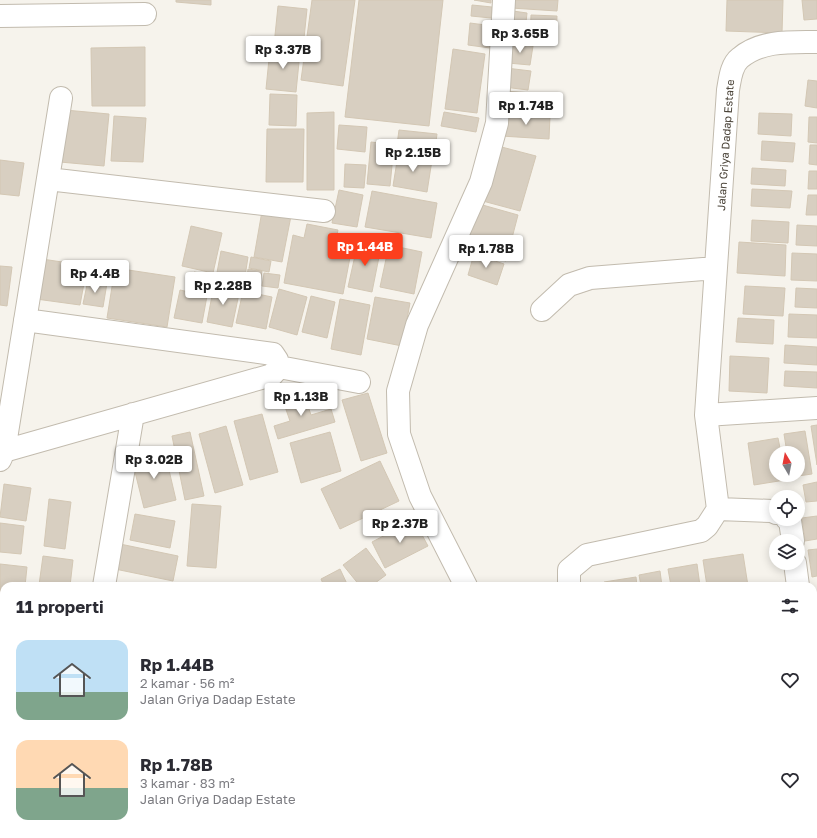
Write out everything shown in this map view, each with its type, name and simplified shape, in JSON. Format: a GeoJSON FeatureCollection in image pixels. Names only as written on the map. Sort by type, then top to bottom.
{"type":"FeatureCollection","features":[{"type":"Feature","properties":{"kind":"street"},"geometry":{"type":"LineString","coordinates":[[464,582],[420,496],[399,434],[398,391],[417,324],[481,182],[497,123],[504,0]]}},
{"type":"Feature","properties":{"kind":"street"},"geometry":{"type":"LineString","coordinates":[[0,16],[145,14]]}},
{"type":"Feature","properties":{"kind":"street","name":"Jalan Griya Dadap Estate"},"geometry":{"type":"LineString","coordinates":[[718,509],[706,415],[730,74],[739,59],[768,44],[784,42],[817,42]]}},
{"type":"Feature","properties":{"kind":"street"},"geometry":{"type":"LineString","coordinates":[[61,98],[2,456],[133,414],[272,375],[279,367]]}},
{"type":"Feature","properties":{"kind":"street"},"geometry":{"type":"LineString","coordinates":[[48,179],[324,212]]}},
{"type":"Feature","properties":{"kind":"street"},"geometry":{"type":"LineString","coordinates":[[542,310],[569,285],[590,278],[716,268]]}},
{"type":"Feature","properties":{"kind":"street"},"geometry":{"type":"LineString","coordinates":[[25,320],[272,354],[277,360],[279,367]]}},
{"type":"Feature","properties":{"kind":"street"},"geometry":{"type":"LineString","coordinates":[[279,367],[359,382]]}},
{"type":"Feature","properties":{"kind":"street"},"geometry":{"type":"LineString","coordinates":[[706,415],[817,408]]}},
{"type":"Feature","properties":{"kind":"street"},"geometry":{"type":"LineString","coordinates":[[105,582],[133,414]]}},
{"type":"Feature","properties":{"kind":"street"},"geometry":{"type":"LineString","coordinates":[[569,582],[569,570],[587,555],[701,531],[707,526],[718,509],[769,511]]}},
{"type":"Feature","properties":{"kind":"street"},"geometry":{"type":"LineString","coordinates":[[796,570],[797,582]]}},
{"type":"Feature","properties":{"kind":"building"},"geometry":{"type":"Polygon","coordinates":[[[176,0],[211,0],[211,5],[176,2],[176,0]]]}},
{"type":"Feature","properties":{"kind":"building"},"geometry":{"type":"Polygon","coordinates":[[[312,0],[355,0],[343,86],[301,80],[312,0]]]}},
{"type":"Feature","properties":{"kind":"building"},"geometry":{"type":"Polygon","coordinates":[[[359,0],[443,0],[429,126],[345,117],[359,0]]]}},
{"type":"Feature","properties":{"kind":"building"},"geometry":{"type":"Polygon","coordinates":[[[474,0],[491,0],[491,3],[474,0]]]}},
{"type":"Feature","properties":{"kind":"building"},"geometry":{"type":"Polygon","coordinates":[[[512,0],[558,0],[557,11],[511,8],[512,0]]]}},
{"type":"Feature","properties":{"kind":"building"},"geometry":{"type":"Polygon","coordinates":[[[727,0],[783,0],[782,33],[726,31],[727,0]]]}},
{"type":"Feature","properties":{"kind":"building"},"geometry":{"type":"Polygon","coordinates":[[[802,0],[817,0],[817,19],[804,20],[802,0]]]}},
{"type":"Feature","properties":{"kind":"building"},"geometry":{"type":"Polygon","coordinates":[[[472,5],[492,7],[491,18],[471,16],[472,5]]]}},
{"type":"Feature","properties":{"kind":"building"},"geometry":{"type":"Polygon","coordinates":[[[278,6],[307,9],[303,48],[274,45],[278,6]]]}},
{"type":"Feature","properties":{"kind":"building"},"geometry":{"type":"Polygon","coordinates":[[[506,10],[527,13],[524,41],[503,39],[506,10]]]}},
{"type":"Feature","properties":{"kind":"building"},"geometry":{"type":"Polygon","coordinates":[[[531,15],[557,16],[556,42],[530,41],[531,15]]]}},
{"type":"Feature","properties":{"kind":"building"},"geometry":{"type":"Polygon","coordinates":[[[470,23],[493,26],[490,48],[468,45],[470,23]]]}},
{"type":"Feature","properties":{"kind":"building"},"geometry":{"type":"Polygon","coordinates":[[[511,43],[533,46],[530,65],[508,63],[511,43]]]}},
{"type":"Feature","properties":{"kind":"building"},"geometry":{"type":"Polygon","coordinates":[[[145,47],[145,106],[92,106],[91,48],[145,47]]]}},
{"type":"Feature","properties":{"kind":"building"},"geometry":{"type":"Polygon","coordinates":[[[270,49],[300,52],[296,92],[266,89],[270,49]]]}},
{"type":"Feature","properties":{"kind":"building"},"geometry":{"type":"Polygon","coordinates":[[[453,49],[485,54],[477,113],[445,109],[453,49]]]}},
{"type":"Feature","properties":{"kind":"building"},"geometry":{"type":"Polygon","coordinates":[[[506,68],[531,71],[528,90],[504,87],[506,68]]]}},
{"type":"Feature","properties":{"kind":"building"},"geometry":{"type":"Polygon","coordinates":[[[808,80],[817,81],[817,108],[805,106],[808,80]]]}},
{"type":"Feature","properties":{"kind":"building"},"geometry":{"type":"Polygon","coordinates":[[[503,91],[548,94],[546,113],[503,110],[503,91]]]}},
{"type":"Feature","properties":{"kind":"building"},"geometry":{"type":"Polygon","coordinates":[[[270,94],[297,95],[296,126],[269,125],[270,94]]]}},
{"type":"Feature","properties":{"kind":"building"},"geometry":{"type":"Polygon","coordinates":[[[65,110],[109,114],[104,166],[60,162],[65,110]]]}},
{"type":"Feature","properties":{"kind":"building"},"geometry":{"type":"Polygon","coordinates":[[[334,112],[334,190],[307,190],[307,113],[334,112]]]}},
{"type":"Feature","properties":{"kind":"building"},"geometry":{"type":"Polygon","coordinates":[[[444,112],[479,118],[476,132],[441,126],[444,112]]]}},
{"type":"Feature","properties":{"kind":"building"},"geometry":{"type":"Polygon","coordinates":[[[759,113],[792,114],[791,136],[758,134],[759,113]]]}},
{"type":"Feature","properties":{"kind":"building"},"geometry":{"type":"Polygon","coordinates":[[[502,114],[550,116],[549,139],[501,136],[502,114]]]}},
{"type":"Feature","properties":{"kind":"building"},"geometry":{"type":"Polygon","coordinates":[[[114,116],[146,118],[143,162],[111,161],[114,116]]]}},
{"type":"Feature","properties":{"kind":"building"},"geometry":{"type":"Polygon","coordinates":[[[809,117],[817,117],[817,143],[808,142],[809,117]]]}},
{"type":"Feature","properties":{"kind":"building"},"geometry":{"type":"Polygon","coordinates":[[[339,125],[367,127],[365,152],[337,149],[339,125]]]}},
{"type":"Feature","properties":{"kind":"building"},"geometry":{"type":"Polygon","coordinates":[[[267,129],[304,129],[303,182],[266,182],[267,129]]]}},
{"type":"Feature","properties":{"kind":"building"},"geometry":{"type":"Polygon","coordinates":[[[399,130],[437,134],[434,157],[396,152],[399,130]]]}},
{"type":"Feature","properties":{"kind":"building"},"geometry":{"type":"Polygon","coordinates":[[[762,141],[795,143],[793,162],[761,160],[762,141]]]}},
{"type":"Feature","properties":{"kind":"building"},"geometry":{"type":"Polygon","coordinates":[[[371,142],[394,145],[390,186],[367,184],[371,142]]]}},
{"type":"Feature","properties":{"kind":"building"},"geometry":{"type":"Polygon","coordinates":[[[494,145],[536,156],[520,211],[479,200],[494,145]]]}},
{"type":"Feature","properties":{"kind":"building"},"geometry":{"type":"Polygon","coordinates":[[[810,145],[817,145],[817,165],[809,164],[810,145]]]}},
{"type":"Feature","properties":{"kind":"building"},"geometry":{"type":"Polygon","coordinates":[[[398,155],[432,160],[427,192],[393,186],[398,155]]]}},
{"type":"Feature","properties":{"kind":"building"},"geometry":{"type":"Polygon","coordinates":[[[0,160],[24,163],[19,196],[0,194],[0,160]]]}},
{"type":"Feature","properties":{"kind":"building"},"geometry":{"type":"Polygon","coordinates":[[[345,164],[366,165],[364,188],[344,187],[345,164]]]}},
{"type":"Feature","properties":{"kind":"building"},"geometry":{"type":"Polygon","coordinates":[[[752,168],[786,170],[785,186],[751,184],[752,168]]]}},
{"type":"Feature","properties":{"kind":"building"},"geometry":{"type":"Polygon","coordinates":[[[809,171],[817,171],[817,189],[808,189],[809,171]]]}},
{"type":"Feature","properties":{"kind":"building"},"geometry":{"type":"Polygon","coordinates":[[[752,189],[792,191],[790,208],[751,206],[752,189]]]}},
{"type":"Feature","properties":{"kind":"building"},"geometry":{"type":"Polygon","coordinates":[[[339,190],[363,195],[357,227],[332,223],[339,190]]]}},
{"type":"Feature","properties":{"kind":"building"},"geometry":{"type":"Polygon","coordinates":[[[372,191],[437,203],[431,238],[365,227],[372,191]]]}},
{"type":"Feature","properties":{"kind":"building"},"geometry":{"type":"Polygon","coordinates":[[[808,195],[817,195],[817,215],[806,215],[808,195]]]}},
{"type":"Feature","properties":{"kind":"building"},"geometry":{"type":"Polygon","coordinates":[[[472,202],[518,215],[506,261],[459,248],[472,202]]]}},
{"type":"Feature","properties":{"kind":"building"},"geometry":{"type":"Polygon","coordinates":[[[262,211],[291,216],[282,262],[254,257],[262,211]]]}},
{"type":"Feature","properties":{"kind":"building"},"geometry":{"type":"Polygon","coordinates":[[[752,220],[789,222],[788,243],[751,241],[752,220]]]}},
{"type":"Feature","properties":{"kind":"building"},"geometry":{"type":"Polygon","coordinates":[[[307,224],[338,230],[335,244],[352,247],[343,294],[284,283],[293,235],[304,238],[307,224]]]}},
{"type":"Feature","properties":{"kind":"building"},"geometry":{"type":"Polygon","coordinates":[[[797,225],[817,226],[817,246],[796,245],[797,225]]]}},
{"type":"Feature","properties":{"kind":"building"},"geometry":{"type":"Polygon","coordinates":[[[191,226],[222,233],[213,273],[182,266],[191,226]]]}},
{"type":"Feature","properties":{"kind":"building"},"geometry":{"type":"Polygon","coordinates":[[[358,242],[381,247],[372,292],[348,287],[358,242]]]}},
{"type":"Feature","properties":{"kind":"building"},"geometry":{"type":"Polygon","coordinates":[[[739,242],[786,245],[785,276],[737,273],[739,242]]]}},
{"type":"Feature","properties":{"kind":"building"},"geometry":{"type":"Polygon","coordinates":[[[389,245],[422,252],[414,294],[380,287],[389,245]]]}},
{"type":"Feature","properties":{"kind":"building"},"geometry":{"type":"Polygon","coordinates":[[[221,251],[248,257],[244,283],[216,278],[221,251]]]}},
{"type":"Feature","properties":{"kind":"building"},"geometry":{"type":"Polygon","coordinates":[[[792,253],[817,254],[817,281],[791,280],[792,253]]]}},
{"type":"Feature","properties":{"kind":"building"},"geometry":{"type":"Polygon","coordinates":[[[474,254],[504,264],[497,285],[468,275],[474,254]]]}},
{"type":"Feature","properties":{"kind":"building"},"geometry":{"type":"Polygon","coordinates":[[[251,257],[271,261],[269,272],[249,268],[251,257]]]}},
{"type":"Feature","properties":{"kind":"building"},"geometry":{"type":"Polygon","coordinates":[[[42,259],[109,269],[107,281],[85,278],[80,305],[36,299],[42,259]]]}},
{"type":"Feature","properties":{"kind":"building"},"geometry":{"type":"Polygon","coordinates":[[[0,266],[12,267],[7,306],[0,305],[0,266]]]}},
{"type":"Feature","properties":{"kind":"building"},"geometry":{"type":"Polygon","coordinates":[[[115,268],[175,277],[167,327],[107,318],[115,268]]]}},
{"type":"Feature","properties":{"kind":"building"},"geometry":{"type":"Polygon","coordinates":[[[248,269],[262,271],[259,289],[246,287],[248,269]]]}},
{"type":"Feature","properties":{"kind":"building"},"geometry":{"type":"Polygon","coordinates":[[[194,272],[211,275],[207,294],[190,290],[194,272]]]}},
{"type":"Feature","properties":{"kind":"building"},"geometry":{"type":"Polygon","coordinates":[[[264,273],[280,275],[278,288],[262,286],[264,273]]]}},
{"type":"Feature","properties":{"kind":"building"},"geometry":{"type":"Polygon","coordinates":[[[88,280],[107,283],[103,307],[83,304],[88,280]]]}},
{"type":"Feature","properties":{"kind":"building"},"geometry":{"type":"Polygon","coordinates":[[[214,285],[240,289],[232,327],[207,322],[214,285]]]}},
{"type":"Feature","properties":{"kind":"building"},"geometry":{"type":"Polygon","coordinates":[[[745,286],[785,288],[783,316],[743,314],[745,286]]]}},
{"type":"Feature","properties":{"kind":"building"},"geometry":{"type":"Polygon","coordinates":[[[796,288],[817,289],[817,308],[795,307],[796,288]]]}},
{"type":"Feature","properties":{"kind":"building"},"geometry":{"type":"Polygon","coordinates":[[[279,289],[307,297],[297,335],[269,327],[279,289]]]}},
{"type":"Feature","properties":{"kind":"building"},"geometry":{"type":"Polygon","coordinates":[[[180,290],[207,296],[202,323],[174,318],[180,290]]]}},
{"type":"Feature","properties":{"kind":"building"},"geometry":{"type":"Polygon","coordinates":[[[243,291],[272,297],[266,329],[236,323],[243,291]]]}},
{"type":"Feature","properties":{"kind":"building"},"geometry":{"type":"Polygon","coordinates":[[[311,296],[335,302],[327,338],[302,332],[311,296]]]}},
{"type":"Feature","properties":{"kind":"building"},"geometry":{"type":"Polygon","coordinates":[[[375,297],[410,303],[402,346],[367,339],[375,297]]]}},
{"type":"Feature","properties":{"kind":"building"},"geometry":{"type":"Polygon","coordinates":[[[340,299],[370,305],[361,355],[331,349],[340,299]]]}},
{"type":"Feature","properties":{"kind":"building"},"geometry":{"type":"Polygon","coordinates":[[[789,314],[817,315],[817,338],[788,337],[789,314]]]}},
{"type":"Feature","properties":{"kind":"building"},"geometry":{"type":"Polygon","coordinates":[[[738,318],[774,320],[773,344],[736,342],[738,318]]]}},
{"type":"Feature","properties":{"kind":"building"},"geometry":{"type":"Polygon","coordinates":[[[785,345],[817,347],[817,365],[784,363],[785,345]]]}},
{"type":"Feature","properties":{"kind":"building"},"geometry":{"type":"Polygon","coordinates":[[[730,356],[769,358],[767,393],[729,391],[730,356]]]}},
{"type":"Feature","properties":{"kind":"building"},"geometry":{"type":"Polygon","coordinates":[[[785,371],[817,372],[817,388],[784,386],[785,371]]]}},
{"type":"Feature","properties":{"kind":"building"},"geometry":{"type":"Polygon","coordinates":[[[303,391],[311,415],[331,409],[335,422],[278,439],[274,426],[290,421],[282,398],[303,391]]]}},
{"type":"Feature","properties":{"kind":"building"},"geometry":{"type":"Polygon","coordinates":[[[368,393],[387,453],[361,461],[342,400],[368,393]]]}},
{"type":"Feature","properties":{"kind":"building"},"geometry":{"type":"Polygon","coordinates":[[[262,414],[278,472],[250,480],[234,421],[262,414]]]}},
{"type":"Feature","properties":{"kind":"building"},"geometry":{"type":"Polygon","coordinates":[[[817,425],[817,465],[811,426],[817,425]]]}},
{"type":"Feature","properties":{"kind":"building"},"geometry":{"type":"Polygon","coordinates":[[[226,426],[243,485],[215,493],[199,434],[226,426]]]}},
{"type":"Feature","properties":{"kind":"building"},"geometry":{"type":"Polygon","coordinates":[[[805,431],[812,474],[805,475],[805,446],[786,446],[784,434],[805,431]]]}},
{"type":"Feature","properties":{"kind":"building"},"geometry":{"type":"Polygon","coordinates":[[[190,432],[204,496],[185,500],[172,436],[190,432]]]}},
{"type":"Feature","properties":{"kind":"building"},"geometry":{"type":"Polygon","coordinates":[[[330,432],[341,471],[301,483],[290,443],[330,432]]]}},
{"type":"Feature","properties":{"kind":"building"},"geometry":{"type":"Polygon","coordinates":[[[778,438],[780,446],[769,446],[769,482],[773,482],[754,485],[748,443],[778,438]]]}},
{"type":"Feature","properties":{"kind":"building"},"geometry":{"type":"Polygon","coordinates":[[[165,453],[176,500],[144,508],[132,460],[165,453]]]}},
{"type":"Feature","properties":{"kind":"building"},"geometry":{"type":"Polygon","coordinates":[[[380,461],[399,501],[340,529],[321,489],[380,461]]]}},
{"type":"Feature","properties":{"kind":"building"},"geometry":{"type":"Polygon","coordinates":[[[817,482],[817,501],[806,502],[803,485],[817,482]]]}},
{"type":"Feature","properties":{"kind":"building"},"geometry":{"type":"Polygon","coordinates":[[[4,484],[31,488],[26,521],[0,517],[4,484]]]}},
{"type":"Feature","properties":{"kind":"building"},"geometry":{"type":"Polygon","coordinates":[[[49,499],[71,502],[65,549],[44,546],[49,499]]]}},
{"type":"Feature","properties":{"kind":"building"},"geometry":{"type":"Polygon","coordinates":[[[192,504],[221,506],[216,568],[187,566],[192,504]]]}},
{"type":"Feature","properties":{"kind":"building"},"geometry":{"type":"Polygon","coordinates":[[[135,514],[175,521],[170,548],[130,540],[135,514]]]}},
{"type":"Feature","properties":{"kind":"building"},"geometry":{"type":"Polygon","coordinates":[[[817,516],[817,539],[805,541],[803,526],[805,526],[805,518],[817,516]]]}},
{"type":"Feature","properties":{"kind":"building"},"geometry":{"type":"Polygon","coordinates":[[[414,520],[428,546],[385,568],[372,542],[414,520]]]}},
{"type":"Feature","properties":{"kind":"building"},"geometry":{"type":"Polygon","coordinates":[[[0,523],[24,526],[21,554],[0,552],[0,523]]]}},
{"type":"Feature","properties":{"kind":"building"},"geometry":{"type":"Polygon","coordinates":[[[120,544],[178,556],[173,581],[115,569],[120,544]]]}},
{"type":"Feature","properties":{"kind":"building"},"geometry":{"type":"Polygon","coordinates":[[[366,548],[386,575],[376,582],[357,582],[343,565],[366,548]]]}},
{"type":"Feature","properties":{"kind":"building"},"geometry":{"type":"Polygon","coordinates":[[[817,549],[817,576],[812,577],[808,550],[817,549]]]}},
{"type":"Feature","properties":{"kind":"building"},"geometry":{"type":"Polygon","coordinates":[[[743,554],[747,582],[706,582],[703,560],[743,554]]]}},
{"type":"Feature","properties":{"kind":"building"},"geometry":{"type":"Polygon","coordinates":[[[43,556],[73,560],[70,582],[39,582],[43,556]]]}},
{"type":"Feature","properties":{"kind":"building"},"geometry":{"type":"Polygon","coordinates":[[[0,564],[27,567],[25,582],[0,582],[0,564]]]}},
{"type":"Feature","properties":{"kind":"building"},"geometry":{"type":"Polygon","coordinates":[[[697,564],[699,582],[670,582],[668,569],[697,564]]]}},
{"type":"Feature","properties":{"kind":"building"},"geometry":{"type":"Polygon","coordinates":[[[340,569],[346,582],[322,582],[321,579],[340,569]]]}},
{"type":"Feature","properties":{"kind":"building"},"geometry":{"type":"Polygon","coordinates":[[[660,571],[661,582],[640,582],[639,575],[660,571]]]}},
{"type":"Feature","properties":{"kind":"building"},"geometry":{"type":"Polygon","coordinates":[[[636,577],[637,582],[604,582],[636,577]]]}}]}
